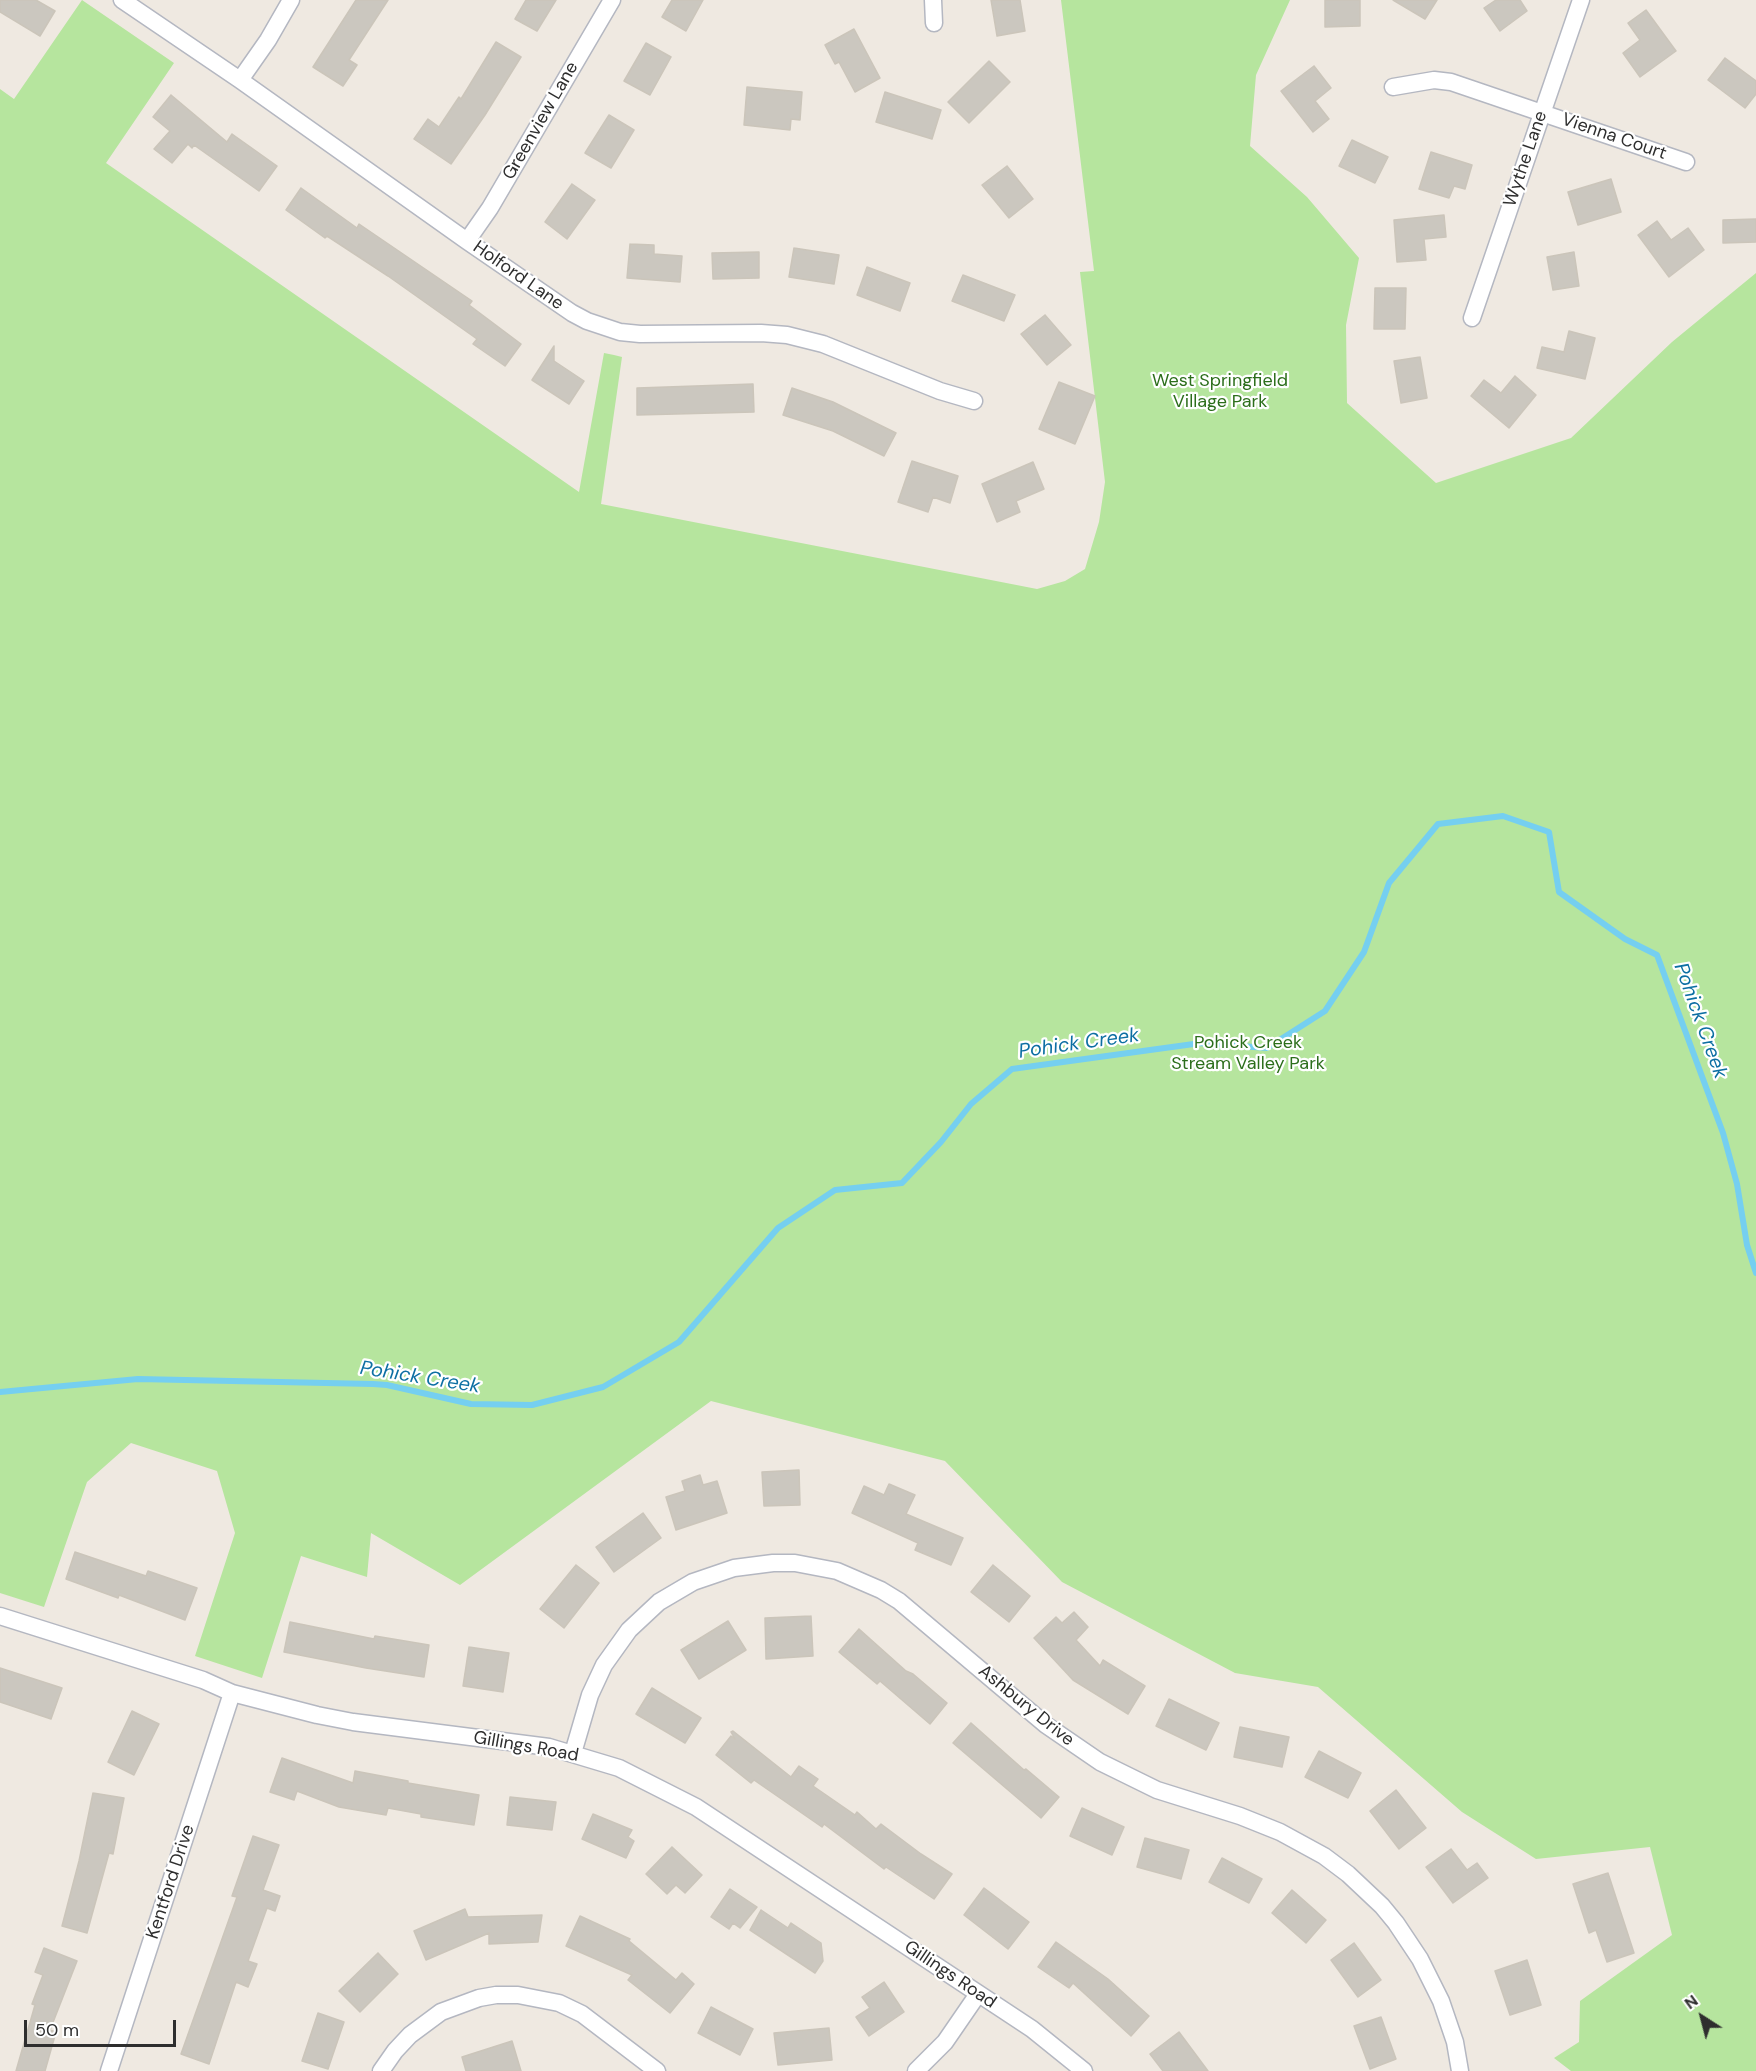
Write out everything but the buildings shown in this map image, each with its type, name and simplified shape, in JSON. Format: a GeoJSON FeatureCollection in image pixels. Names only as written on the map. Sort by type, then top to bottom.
{"type":"FeatureCollection","features":[{"type":"Feature","properties":{"kind":"street","name":"Holford Lane"},"geometry":{"type":"LineString","coordinates":[[122,0],[572,313],[603,328],[640,334],[761,333],[787,335],[823,344],[940,391],[974,401]]}},
{"type":"Feature","properties":{"kind":"street"},"geometry":{"type":"LineString","coordinates":[[240,80],[268,40],[291,0]]}},
{"type":"Feature","properties":{"kind":"street","name":"Greenview Lane"},"geometry":{"type":"LineString","coordinates":[[467,241],[490,208],[612,0]]}},
{"type":"Feature","properties":{"kind":"street"},"geometry":{"type":"LineString","coordinates":[[933,0],[934,23]]}},
{"type":"Feature","properties":{"kind":"street","name":"Wythe Lane"},"geometry":{"type":"LineString","coordinates":[[1472,318],[1581,0]]}},
{"type":"Feature","properties":{"kind":"street","name":"Vienna Court"},"geometry":{"type":"LineString","coordinates":[[1393,87],[1434,80],[1451,82],[1686,162]]}},
{"type":"Feature","properties":{"kind":"street","name":"Ashbury Drive"},"geometry":{"type":"LineString","coordinates":[[573,1753],[590,1695],[604,1665],[630,1630],[659,1602],[693,1582],[734,1568],[795,1563],[837,1571],[881,1590],[899,1601],[1046,1725],[1100,1762],[1157,1790],[1240,1816],[1280,1832],[1317,1852],[1348,1874],[1382,1906],[1420,1959],[1441,2001],[1455,2042],[1460,2071]]}},
{"type":"Feature","properties":{"kind":"street","name":"Gillings Road"},"geometry":{"type":"LineString","coordinates":[[0,1616],[203,1680],[232,1693],[317,1715],[353,1722],[549,1747],[619,1768],[696,1807],[1032,2028],[1084,2071]]}},
{"type":"Feature","properties":{"kind":"street","name":"Kentford Drive"},"geometry":{"type":"LineString","coordinates":[[109,2071],[232,1693]]}},
{"type":"Feature","properties":{"kind":"street"},"geometry":{"type":"LineString","coordinates":[[916,2071],[945,2042],[978,1994]]}},
{"type":"Feature","properties":{"kind":"street"},"geometry":{"type":"LineString","coordinates":[[381,2071],[410,2035],[441,2012],[478,1998],[518,1995],[559,2003],[582,2014],[657,2071]]}},
{"type":"Feature","properties":{"kind":"green space","name":"Pohick Creek Stream Valley Park"},"geometry":{"type":"Polygon","coordinates":[[[82,0],[174,63],[106,163],[579,492],[604,353],[614,355],[622,357],[601,504],[1037,589],[1065,581],[1085,569],[1099,522],[1105,482],[1080,272],[1094,271],[1061,0],[1290,0],[1256,75],[1250,146],[1307,197],[1359,258],[1346,325],[1347,403],[1436,483],[1571,438],[1672,342],[1756,273],[1756,2071],[1571,2071],[1554,2058],[1579,2042],[1580,2001],[1672,1935],[1650,1847],[1536,1859],[1462,1812],[1318,1687],[1235,1673],[1062,1582],[945,1461],[711,1401],[460,1585],[371,1533],[367,1577],[301,1556],[262,1678],[195,1656],[235,1533],[217,1471],[131,1443],[87,1482],[44,1607],[0,1593],[0,89],[14,99],[82,0]]]}},
{"type":"Feature","properties":{"kind":"waterway","name":"Pohick Creek"},"geometry":{"type":"LineString","coordinates":[[0,1392],[138,1379],[373,1384],[387,1385],[471,1404],[532,1405],[603,1387],[679,1342],[778,1228],[835,1190],[902,1183],[941,1142],[971,1104],[1012,1069],[1201,1043],[1267,1048],[1325,1011],[1364,952],[1389,883],[1438,824],[1503,816],[1549,832],[1559,892],[1625,939],[1657,955],[1723,1133],[1737,1184],[1747,1245],[1756,1273]]}},
{"type":"Feature","properties":{"kind":"park label","name":"West Springfield Village Park"},"geometry":{"type":"Point","coordinates":[1220,391]}}]}
